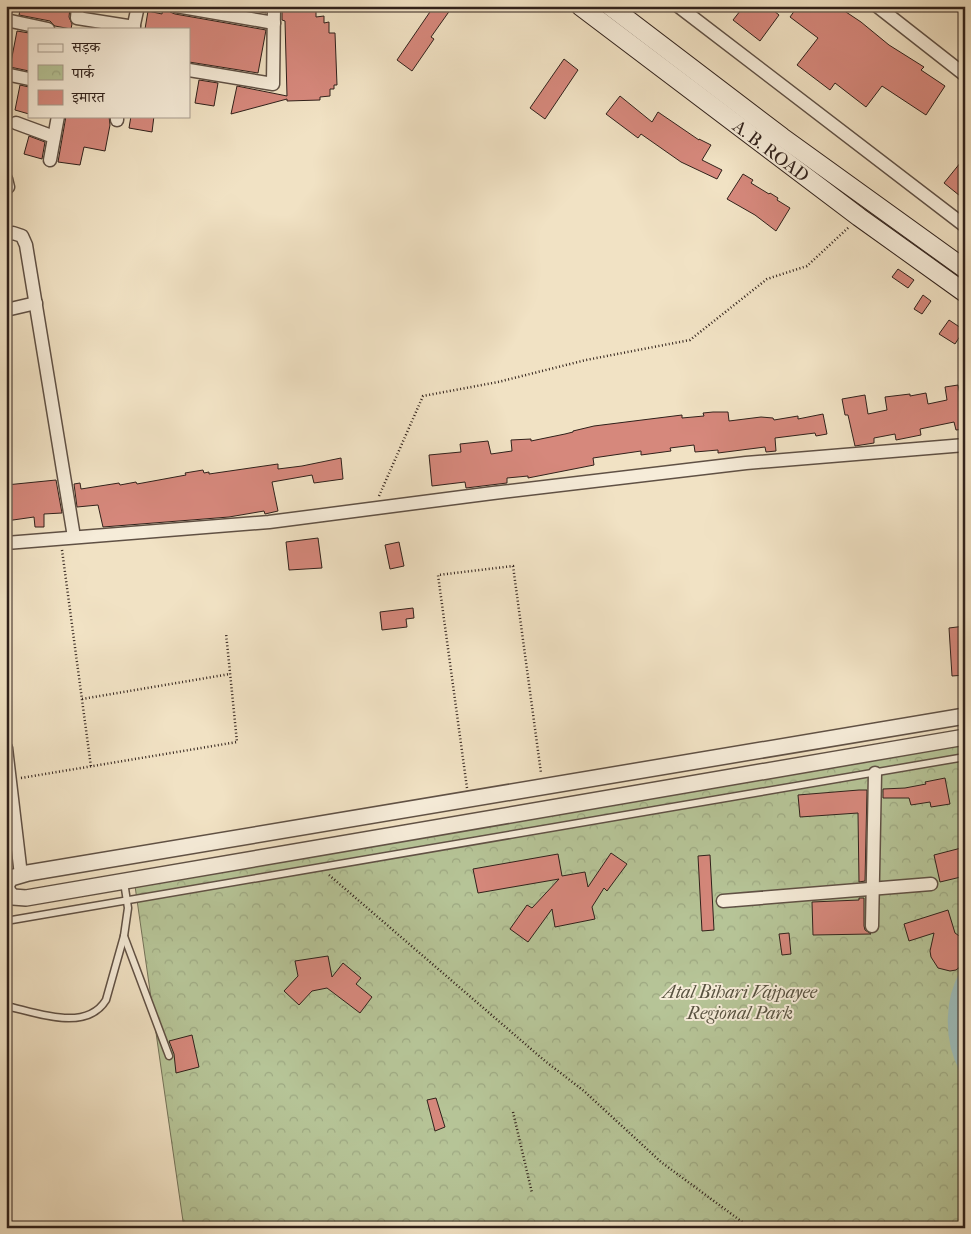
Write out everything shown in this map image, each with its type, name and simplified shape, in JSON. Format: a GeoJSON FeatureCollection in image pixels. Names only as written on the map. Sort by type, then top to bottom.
{"type":"FeatureCollection","features":[{"type":"Feature","properties":{"kind":"main road","name":"A. B. ROAD"},"geometry":{"type":"LineString","coordinates":[[580,6],[860,217],[965,293]]}},
{"type":"Feature","properties":{"kind":"main road","name":"A. B. ROAD"},"geometry":{"type":"LineString","coordinates":[[610,6],[782,138],[965,269]]}},
{"type":"Feature","properties":{"kind":"street"},"geometry":{"type":"LineString","coordinates":[[77,18],[134,28],[138,6]]}},
{"type":"Feature","properties":{"kind":"street"},"geometry":{"type":"LineString","coordinates":[[176,6],[274,23]]}},
{"type":"Feature","properties":{"kind":"street"},"geometry":{"type":"LineString","coordinates":[[190,70],[273,84],[274,6]]}},
{"type":"Feature","properties":{"kind":"street"},"geometry":{"type":"LineString","coordinates":[[678,6],[965,226]]}},
{"type":"Feature","properties":{"kind":"street"},"geometry":{"type":"LineString","coordinates":[[877,6],[965,75]]}},
{"type":"Feature","properties":{"kind":"street"},"geometry":{"type":"LineString","coordinates":[[6,20],[43,28]]}},
{"type":"Feature","properties":{"kind":"street"},"geometry":{"type":"LineString","coordinates":[[10,75],[28,79]]}},
{"type":"Feature","properties":{"kind":"street"},"geometry":{"type":"LineString","coordinates":[[50,160],[58,118]]}},
{"type":"Feature","properties":{"kind":"street"},"geometry":{"type":"LineString","coordinates":[[16,123],[54,137]]}},
{"type":"Feature","properties":{"kind":"street"},"geometry":{"type":"LineString","coordinates":[[6,235],[13,233],[22,236],[26,245],[74,538]]}},
{"type":"Feature","properties":{"kind":"street"},"geometry":{"type":"LineString","coordinates":[[6,310],[36,303]]}},
{"type":"Feature","properties":{"kind":"street"},"geometry":{"type":"LineString","coordinates":[[6,543],[269,522],[746,463],[965,445]]}},
{"type":"Feature","properties":{"kind":"street"},"geometry":{"type":"LineString","coordinates":[[965,716],[21,875],[10,878],[6,885],[8,892],[13,897],[26,898],[965,737]]}},
{"type":"Feature","properties":{"kind":"street"},"geometry":{"type":"LineString","coordinates":[[6,748],[21,875]]}},
{"type":"Feature","properties":{"kind":"street"},"geometry":{"type":"LineString","coordinates":[[872,926],[875,772]]}},
{"type":"Feature","properties":{"kind":"street"},"geometry":{"type":"LineString","coordinates":[[723,901],[931,884]]}},
{"type":"Feature","properties":{"kind":"lane"},"geometry":{"type":"LineString","coordinates":[[6,921],[965,757]]}},
{"type":"Feature","properties":{"kind":"lane"},"geometry":{"type":"LineString","coordinates":[[6,1006],[53,1018],[76,1017],[96,1011],[102,1006],[106,1000],[124,936],[128,900],[124,881]]}},
{"type":"Feature","properties":{"kind":"lane"},"geometry":{"type":"LineString","coordinates":[[124,936],[169,1056]]}},
{"type":"Feature","properties":{"kind":"path"},"geometry":{"type":"LineString","coordinates":[[373,508],[423,396],[498,382],[586,360],[690,340],[767,279],[806,266],[860,217]]}},
{"type":"Feature","properties":{"kind":"path"},"geometry":{"type":"LineString","coordinates":[[61,539],[91,767]]}},
{"type":"Feature","properties":{"kind":"path"},"geometry":{"type":"LineString","coordinates":[[468,800],[438,575],[513,566],[543,787]]}},
{"type":"Feature","properties":{"kind":"path"},"geometry":{"type":"LineString","coordinates":[[10,780],[237,742],[226,633]]}},
{"type":"Feature","properties":{"kind":"path"},"geometry":{"type":"LineString","coordinates":[[82,699],[230,674]]}},
{"type":"Feature","properties":{"kind":"path"},"geometry":{"type":"LineString","coordinates":[[319,867],[545,1061],[584,1091],[662,1162],[745,1224]]}},
{"type":"Feature","properties":{"kind":"path"},"geometry":{"type":"LineString","coordinates":[[513,1112],[532,1193]]}},
{"type":"Feature","properties":{"kind":"green space","name":"Atal Bihari Vajpayee Regional Park"},"geometry":{"type":"Polygon","coordinates":[[[965,744],[965,1228],[184,1228],[134,879],[965,744]]]}},
{"type":"Feature","properties":{"kind":"building"},"geometry":{"type":"Polygon","coordinates":[[[21,6],[62,6],[70,8],[69,17],[72,24],[71,28],[55,26],[50,21],[19,15],[21,6]]]}},
{"type":"Feature","properties":{"kind":"building"},"geometry":{"type":"Polygon","coordinates":[[[163,6],[168,6],[170,12],[175,14],[266,30],[258,73],[190,62],[190,28],[145,28],[148,11],[162,14],[163,6]]]}},
{"type":"Feature","properties":{"kind":"building"},"geometry":{"type":"Polygon","coordinates":[[[225,6],[266,6],[266,13],[225,6]]]}},
{"type":"Feature","properties":{"kind":"building"},"geometry":{"type":"Polygon","coordinates":[[[282,6],[316,6],[316,17],[324,16],[324,23],[329,22],[329,33],[335,33],[337,85],[334,85],[334,89],[330,89],[330,96],[320,97],[320,100],[287,101],[287,99],[231,114],[237,86],[287,96],[285,21],[282,20],[282,6]]]}},
{"type":"Feature","properties":{"kind":"building"},"geometry":{"type":"Polygon","coordinates":[[[434,6],[453,6],[431,37],[434,39],[412,71],[397,60],[434,6]]]}},
{"type":"Feature","properties":{"kind":"building"},"geometry":{"type":"Polygon","coordinates":[[[744,6],[768,6],[779,15],[760,41],[733,20],[744,6]]]}},
{"type":"Feature","properties":{"kind":"building"},"geometry":{"type":"Polygon","coordinates":[[[798,6],[837,6],[861,22],[889,45],[924,67],[921,70],[945,86],[926,115],[882,86],[866,107],[835,83],[830,90],[797,65],[818,38],[790,17],[798,6]]]}},
{"type":"Feature","properties":{"kind":"building"},"geometry":{"type":"Polygon","coordinates":[[[17,31],[28,33],[28,71],[10,67],[17,31]]]}},
{"type":"Feature","properties":{"kind":"building"},"geometry":{"type":"Polygon","coordinates":[[[564,59],[578,70],[545,119],[530,108],[564,59]]]}},
{"type":"Feature","properties":{"kind":"building"},"geometry":{"type":"Polygon","coordinates":[[[199,80],[218,83],[214,106],[195,103],[199,80]]]}},
{"type":"Feature","properties":{"kind":"building"},"geometry":{"type":"Polygon","coordinates":[[[20,85],[28,87],[28,114],[15,110],[20,85]]]}},
{"type":"Feature","properties":{"kind":"building"},"geometry":{"type":"Polygon","coordinates":[[[620,96],[652,122],[658,112],[699,140],[711,145],[702,160],[722,170],[717,179],[681,162],[641,134],[638,138],[606,114],[620,96]]]}},
{"type":"Feature","properties":{"kind":"building"},"geometry":{"type":"Polygon","coordinates":[[[66,118],[109,118],[110,125],[105,151],[84,147],[80,165],[58,162],[66,118]]]}},
{"type":"Feature","properties":{"kind":"building"},"geometry":{"type":"Polygon","coordinates":[[[131,118],[154,118],[152,132],[129,128],[131,118]]]}},
{"type":"Feature","properties":{"kind":"building"},"geometry":{"type":"Polygon","coordinates":[[[29,136],[45,142],[42,159],[24,154],[29,136]]]}},
{"type":"Feature","properties":{"kind":"building"},"geometry":{"type":"Polygon","coordinates":[[[965,157],[965,200],[944,183],[965,157]]]}},
{"type":"Feature","properties":{"kind":"building"},"geometry":{"type":"Polygon","coordinates":[[[743,174],[753,180],[751,183],[778,198],[777,200],[790,208],[776,231],[755,215],[727,199],[743,174]]]}},
{"type":"Feature","properties":{"kind":"building"},"geometry":{"type":"Polygon","coordinates":[[[898,269],[914,280],[908,288],[892,277],[898,269]]]}},
{"type":"Feature","properties":{"kind":"building"},"geometry":{"type":"Polygon","coordinates":[[[923,295],[931,301],[922,314],[914,309],[923,295]]]}},
{"type":"Feature","properties":{"kind":"building"},"geometry":{"type":"Polygon","coordinates":[[[949,320],[964,330],[955,344],[939,334],[949,320]]]}},
{"type":"Feature","properties":{"kind":"building"},"geometry":{"type":"Polygon","coordinates":[[[958,385],[962,404],[965,403],[965,429],[956,430],[954,422],[920,429],[921,435],[896,440],[895,434],[874,438],[874,443],[855,446],[848,415],[845,415],[842,399],[865,395],[868,414],[887,410],[885,397],[926,393],[928,404],[947,400],[945,387],[958,385]]]}},
{"type":"Feature","properties":{"kind":"building"},"geometry":{"type":"Polygon","coordinates":[[[728,412],[729,421],[761,417],[773,418],[774,420],[798,416],[798,419],[823,414],[827,434],[816,436],[815,433],[775,438],[776,451],[766,452],[765,447],[718,453],[718,450],[695,452],[694,445],[670,448],[671,451],[641,455],[641,451],[593,458],[594,465],[528,478],[528,476],[507,478],[507,483],[466,488],[465,482],[432,486],[429,455],[461,452],[460,444],[488,441],[491,454],[512,451],[511,440],[531,439],[531,441],[594,426],[682,415],[682,418],[704,416],[703,413],[728,412]]]}},
{"type":"Feature","properties":{"kind":"building"},"geometry":{"type":"Polygon","coordinates":[[[341,458],[343,479],[314,483],[312,475],[272,482],[278,511],[265,514],[264,511],[229,517],[103,527],[98,505],[77,507],[74,484],[80,483],[81,489],[119,483],[120,485],[136,482],[137,484],[203,470],[204,473],[209,472],[209,474],[278,464],[278,469],[341,458]]]}},
{"type":"Feature","properties":{"kind":"building"},"geometry":{"type":"Polygon","coordinates":[[[56,480],[62,513],[44,514],[44,527],[35,527],[34,517],[6,521],[6,485],[56,480]]]}},
{"type":"Feature","properties":{"kind":"building"},"geometry":{"type":"Polygon","coordinates":[[[318,538],[322,568],[289,570],[286,542],[318,538]]]}},
{"type":"Feature","properties":{"kind":"building"},"geometry":{"type":"Polygon","coordinates":[[[399,542],[404,566],[390,569],[385,545],[399,542]]]}},
{"type":"Feature","properties":{"kind":"building"},"geometry":{"type":"Polygon","coordinates":[[[413,608],[414,618],[406,619],[407,627],[382,630],[380,612],[413,608]]]}},
{"type":"Feature","properties":{"kind":"building"},"geometry":{"type":"Polygon","coordinates":[[[965,626],[965,675],[952,676],[949,628],[965,626]]]}},
{"type":"Feature","properties":{"kind":"building"},"geometry":{"type":"Polygon","coordinates":[[[945,778],[950,804],[931,807],[930,802],[911,805],[909,798],[883,798],[883,789],[905,788],[945,778]]]}},
{"type":"Feature","properties":{"kind":"building"},"geometry":{"type":"Polygon","coordinates":[[[867,790],[865,881],[859,882],[858,813],[800,817],[798,795],[867,790]]]}},
{"type":"Feature","properties":{"kind":"building"},"geometry":{"type":"Polygon","coordinates":[[[965,847],[965,876],[940,882],[934,855],[965,847]]]}},
{"type":"Feature","properties":{"kind":"building"},"geometry":{"type":"Polygon","coordinates":[[[611,853],[627,864],[607,891],[604,888],[592,907],[595,919],[555,927],[552,909],[528,942],[510,929],[527,905],[532,908],[559,879],[478,893],[473,869],[558,854],[562,876],[585,872],[588,887],[611,853]]]}},
{"type":"Feature","properties":{"kind":"building"},"geometry":{"type":"Polygon","coordinates":[[[710,855],[714,930],[702,931],[698,856],[710,855]]]}},
{"type":"Feature","properties":{"kind":"building"},"geometry":{"type":"Polygon","coordinates":[[[859,898],[864,898],[864,926],[865,930],[871,934],[813,935],[812,902],[859,900],[859,898]]]}},
{"type":"Feature","properties":{"kind":"building"},"geometry":{"type":"Polygon","coordinates":[[[948,910],[955,933],[965,940],[965,963],[956,970],[950,971],[938,968],[931,957],[930,951],[934,933],[909,941],[904,924],[948,910]]]}},
{"type":"Feature","properties":{"kind":"building"},"geometry":{"type":"Polygon","coordinates":[[[789,933],[791,954],[782,955],[779,934],[789,933]]]}},
{"type":"Feature","properties":{"kind":"building"},"geometry":{"type":"Polygon","coordinates":[[[328,956],[332,977],[343,963],[361,978],[356,984],[372,997],[360,1013],[327,988],[312,991],[299,1005],[284,991],[298,976],[295,961],[328,956]]]}},
{"type":"Feature","properties":{"kind":"building"},"geometry":{"type":"Polygon","coordinates":[[[192,1035],[199,1067],[176,1073],[174,1054],[169,1041],[192,1035]]]}},
{"type":"Feature","properties":{"kind":"building"},"geometry":{"type":"Polygon","coordinates":[[[436,1098],[445,1127],[435,1131],[427,1100],[436,1098]]]}},
{"type":"Feature","properties":{"kind":"waterway"},"geometry":{"type":"LineString","coordinates":[[965,975],[954,1009],[954,1034],[965,1068]]}}]}
